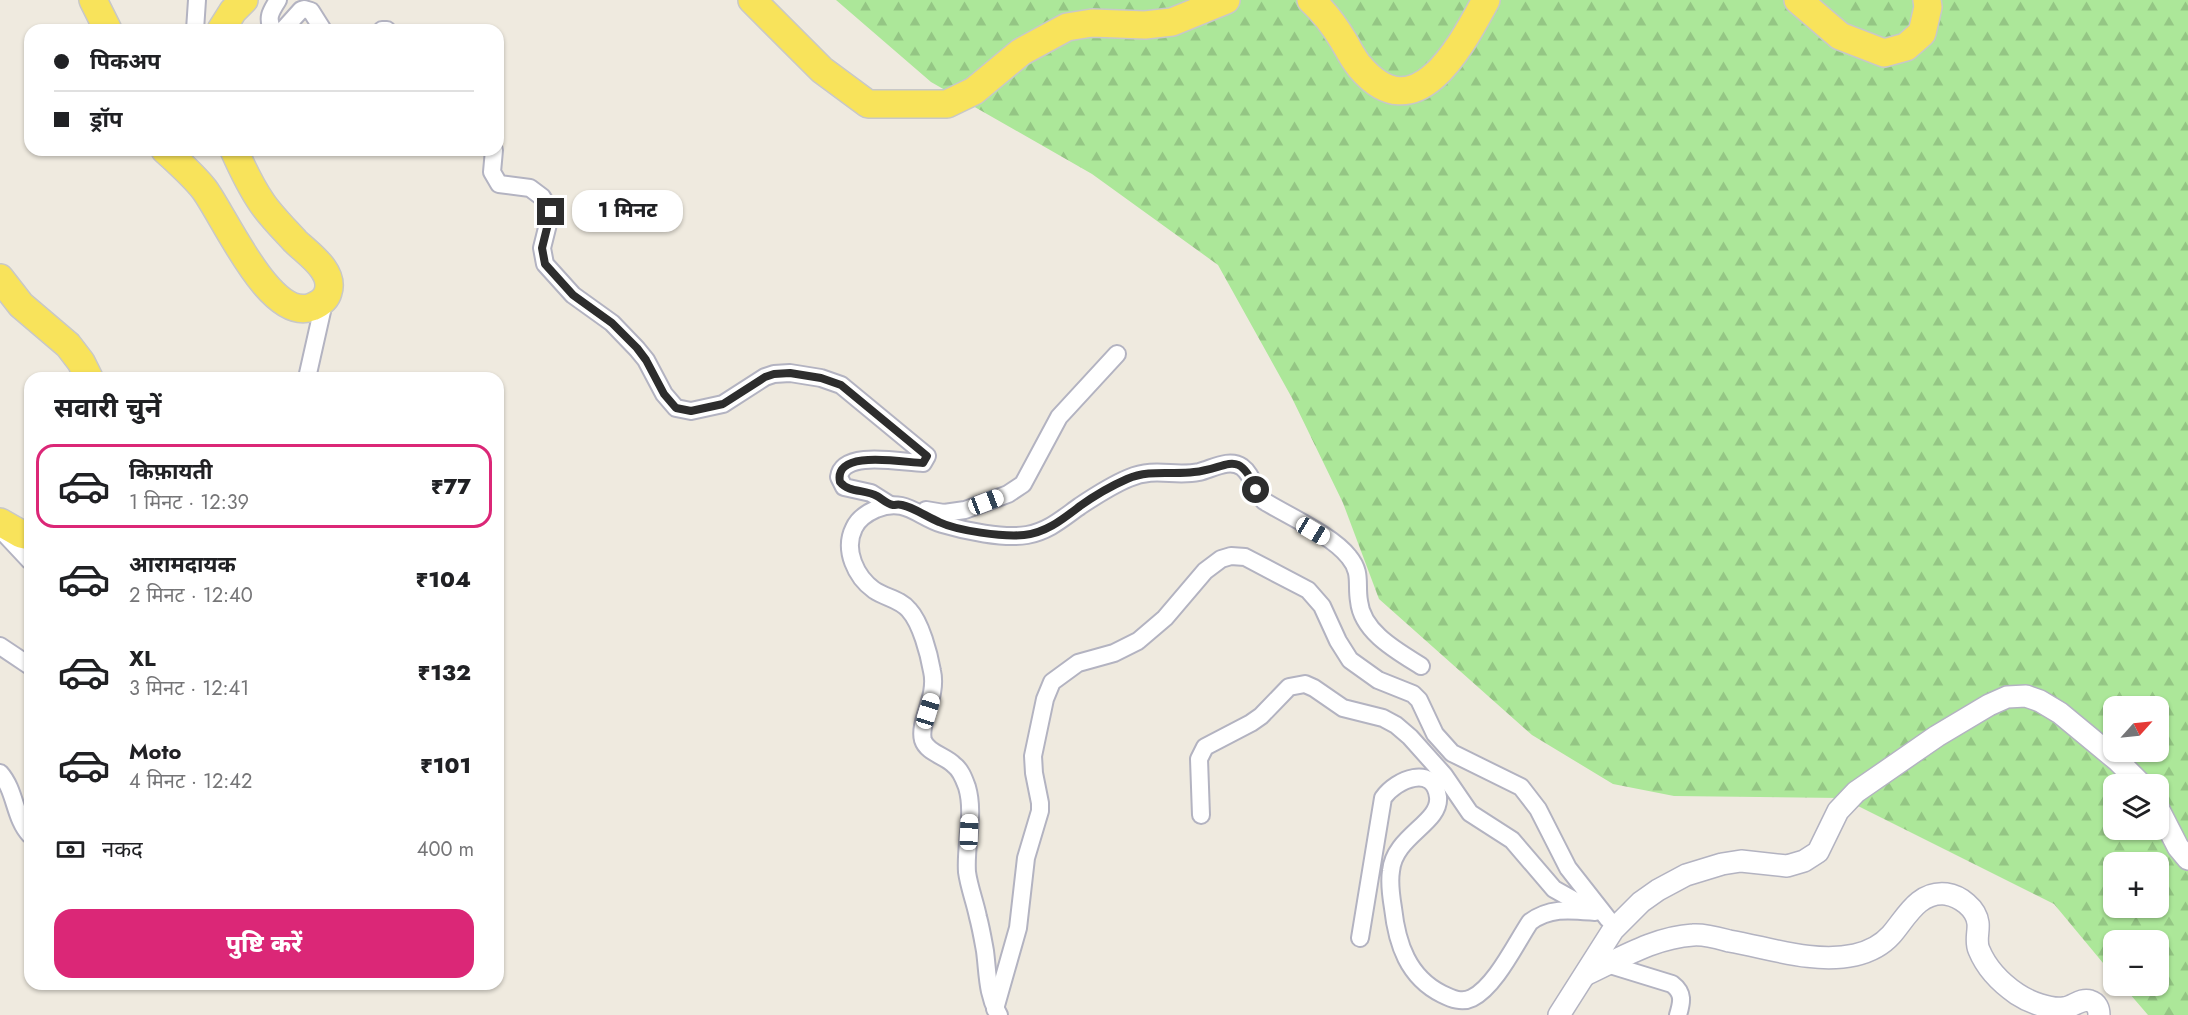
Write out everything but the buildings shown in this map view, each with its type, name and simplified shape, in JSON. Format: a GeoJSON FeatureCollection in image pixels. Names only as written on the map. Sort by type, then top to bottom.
{"type":"FeatureCollection","features":[{"type":"Feature","properties":{"kind":"main road"},"geometry":{"type":"LineString","coordinates":[[93,0],[105,24]]}},
{"type":"Feature","properties":{"kind":"main road"},"geometry":{"type":"LineString","coordinates":[[225,24],[244,0]]}},
{"type":"Feature","properties":{"kind":"main road"},"geometry":{"type":"LineString","coordinates":[[752,0],[822,70],[868,104],[947,104],[974,91],[1021,52],[1067,27],[1092,23],[1144,26],[1172,22],[1226,0]]}},
{"type":"Feature","properties":{"kind":"main road"},"geometry":{"type":"LineString","coordinates":[[1311,0],[1322,10],[1360,67],[1383,87],[1403,92],[1421,87],[1441,70],[1466,36],[1485,0]]}},
{"type":"Feature","properties":{"kind":"main road"},"geometry":{"type":"LineString","coordinates":[[1798,0],[1840,36],[1884,53],[1906,47],[1922,33],[1928,7],[1927,0]]}},
{"type":"Feature","properties":{"kind":"main road"},"geometry":{"type":"LineString","coordinates":[[171,156],[203,188],[261,280],[276,298],[287,306],[297,309],[307,309],[317,305],[326,298],[329,289],[326,275],[315,259],[297,243],[262,204],[237,156]]}},
{"type":"Feature","properties":{"kind":"main road"},"geometry":{"type":"LineString","coordinates":[[0,278],[21,305],[68,345],[85,372]]}},
{"type":"Feature","properties":{"kind":"main road"},"geometry":{"type":"LineString","coordinates":[[0,522],[24,535]]}},
{"type":"Feature","properties":{"kind":"street"},"geometry":{"type":"LineString","coordinates":[[195,24],[197,0]]}},
{"type":"Feature","properties":{"kind":"street"},"geometry":{"type":"LineString","coordinates":[[270,24],[269,16],[278,0]]}},
{"type":"Feature","properties":{"kind":"street"},"geometry":{"type":"LineString","coordinates":[[288,24],[304,9],[311,11],[319,24]]}},
{"type":"Feature","properties":{"kind":"street"},"geometry":{"type":"LineString","coordinates":[[493,156],[492,172],[499,184],[530,188],[542,196],[549,207],[550,217],[542,248],[545,264],[573,295],[612,323],[637,348],[664,394],[676,408],[691,411],[723,404],[765,377],[774,374],[790,373],[821,378],[841,385],[927,456],[923,463],[870,460],[850,463],[841,470],[839,477],[844,487],[871,493],[941,523],[1002,535],[1026,535],[1064,520],[1089,501],[1138,475],[1162,471],[1197,472],[1227,464],[1240,465],[1249,474],[1264,501],[1334,543],[1348,556],[1357,572],[1359,606],[1369,623],[1386,644],[1420,666]]}},
{"type":"Feature","properties":{"kind":"street"},"geometry":{"type":"LineString","coordinates":[[308,372],[326,298]]}},
{"type":"Feature","properties":{"kind":"street"},"geometry":{"type":"LineString","coordinates":[[997,1012],[989,992],[985,950],[967,873],[970,808],[967,787],[955,765],[930,749],[923,741],[924,725],[934,689],[930,659],[912,612],[900,602],[875,591],[856,569],[850,552],[851,535],[859,520],[873,510],[896,505],[934,512],[954,512],[965,510],[1017,489],[1028,479],[1059,417],[1117,354]]}},
{"type":"Feature","properties":{"kind":"street"},"geometry":{"type":"LineString","coordinates":[[0,529],[24,555]]}},
{"type":"Feature","properties":{"kind":"street"},"geometry":{"type":"LineString","coordinates":[[997,1012],[1018,928],[1026,858],[1040,812],[1033,756],[1045,699],[1052,682],[1078,663],[1114,652],[1138,641],[1165,618],[1205,572],[1221,559],[1231,556],[1245,557],[1308,590],[1322,606],[1338,641],[1350,660],[1378,680],[1413,694],[1419,700],[1435,734],[1452,753],[1521,787],[1539,808],[1568,868],[1607,918]]}},
{"type":"Feature","properties":{"kind":"street"},"geometry":{"type":"LineString","coordinates":[[0,646],[24,662]]}},
{"type":"Feature","properties":{"kind":"street"},"geometry":{"type":"LineString","coordinates":[[1201,815],[1199,759],[1205,747],[1261,716],[1288,687],[1305,684],[1343,708],[1383,718],[1396,725],[1444,775],[1470,813],[1512,840],[1554,889],[1607,918]]}},
{"type":"Feature","properties":{"kind":"street"},"geometry":{"type":"LineString","coordinates":[[1360,938],[1383,798],[1388,790],[1407,778],[1416,777],[1428,782],[1436,791],[1438,806],[1430,818],[1399,847],[1393,859],[1390,872],[1396,932],[1410,968],[1420,980],[1451,999],[1460,1000],[1472,998],[1490,983],[1530,922],[1539,915],[1559,910],[1607,918],[1704,868],[1741,861],[1787,866],[1804,861],[1818,852],[1838,811],[1856,792],[1937,736],[2007,697],[2026,696],[2060,713],[2118,760],[2131,774]]}},
{"type":"Feature","properties":{"kind":"street"},"geometry":{"type":"LineString","coordinates":[[0,773],[10,788],[24,828]]}},
{"type":"Feature","properties":{"kind":"street"},"geometry":{"type":"LineString","coordinates":[[2169,829],[2188,859]]}},
{"type":"Feature","properties":{"kind":"street"},"geometry":{"type":"LineString","coordinates":[[1587,974],[1653,943],[1675,937],[1696,935],[1814,957],[1835,958],[1857,955],[1875,948],[1890,936],[1913,906],[1927,897],[1945,894],[1959,898],[1971,908],[1978,921],[1978,948],[1997,977],[2018,995],[2046,1007],[2056,1008],[2091,1001],[2097,1006],[2099,1015]]}},
{"type":"Feature","properties":{"kind":"street"},"geometry":{"type":"LineString","coordinates":[[1560,1015],[1587,974],[1607,918]]}},
{"type":"Feature","properties":{"kind":"street"},"geometry":{"type":"LineString","coordinates":[[1607,964],[1672,984],[1680,991],[1682,998],[1678,1015]]}},
{"type":"Feature","properties":{"kind":"green space"},"geometry":{"type":"Polygon","coordinates":[[[836,0],[2188,0],[2188,1015],[2148,1015],[2132,996],[2169,996],[2169,930],[2103,930],[2103,963],[2054,904],[1842,798],[1674,796],[1613,784],[1532,735],[1379,599],[1343,503],[1292,398],[1218,265],[1092,174],[931,82],[836,0]]]}},
{"type":"Feature","properties":{"kind":"route"},"geometry":{"type":"LineString","coordinates":[[551,212],[542,248],[545,264],[573,295],[612,323],[637,348],[664,394],[676,408],[691,411],[713,408],[735,398],[765,377],[774,374],[790,373],[821,378],[841,385],[926,453],[927,459],[923,463],[890,459],[850,463],[839,474],[840,482],[848,489],[871,493],[890,505],[901,505],[941,523],[1015,536],[1026,535],[1053,526],[1117,484],[1138,475],[1162,471],[1197,472],[1233,464],[1245,469],[1256,490]]}}]}
